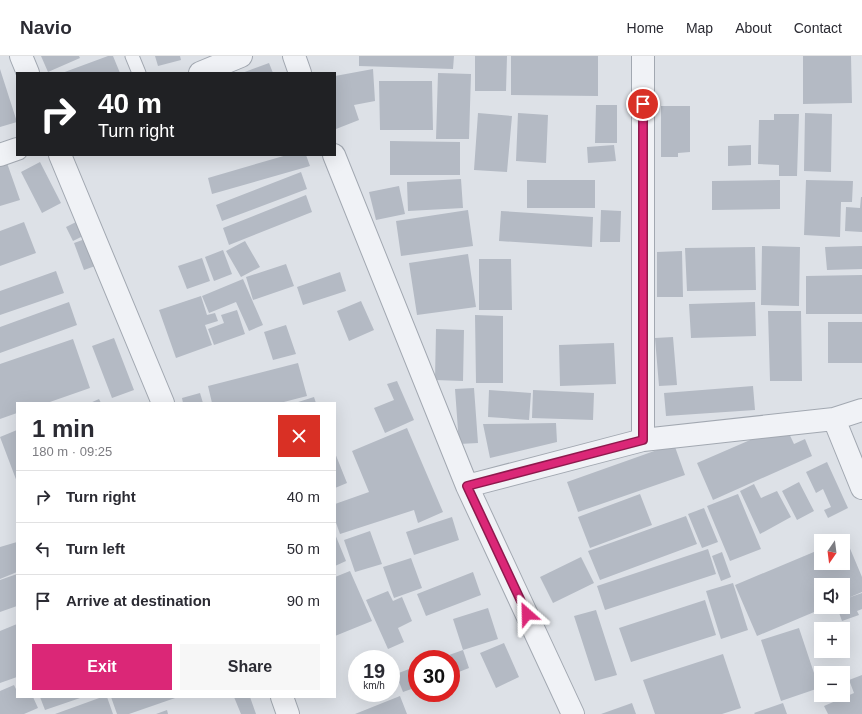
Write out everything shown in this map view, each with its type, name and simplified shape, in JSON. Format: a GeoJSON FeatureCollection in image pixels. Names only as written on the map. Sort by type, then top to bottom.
{"type":"FeatureCollection","features":[{"type":"Feature","properties":{"kind":"street"},"geometry":{"type":"LineString","coordinates":[[21,56],[28,72]]}},
{"type":"Feature","properties":{"kind":"street"},"geometry":{"type":"LineString","coordinates":[[202,72],[241,56]]}},
{"type":"Feature","properties":{"kind":"street"},"geometry":{"type":"LineString","coordinates":[[294,56],[300,72]]}},
{"type":"Feature","properties":{"kind":"street"},"geometry":{"type":"LineString","coordinates":[[643,56],[643,440]]}},
{"type":"Feature","properties":{"kind":"street"},"geometry":{"type":"LineString","coordinates":[[0,155],[16,149]]}},
{"type":"Feature","properties":{"kind":"street"},"geometry":{"type":"LineString","coordinates":[[60,156],[163,402]]}},
{"type":"Feature","properties":{"kind":"street"},"geometry":{"type":"LineString","coordinates":[[334,156],[467,486],[573,714]]}},
{"type":"Feature","properties":{"kind":"street"},"geometry":{"type":"LineString","coordinates":[[467,486],[643,440],[834,419],[862,410]]}},
{"type":"Feature","properties":{"kind":"street"},"geometry":{"type":"LineString","coordinates":[[834,419],[862,488]]}},
{"type":"Feature","properties":{"kind":"street"},"geometry":{"type":"LineString","coordinates":[[282,698],[288,714]]}},
{"type":"Feature","properties":{"kind":"lane"},"geometry":{"type":"LineString","coordinates":[[132,56],[139,72]]}},
{"type":"Feature","properties":{"kind":"building"},"geometry":{"type":"Polygon","coordinates":[[[41,56],[79,56],[80,58],[48,72],[41,56]]]}},
{"type":"Feature","properties":{"kind":"building"},"geometry":{"type":"Polygon","coordinates":[[[108,56],[113,56],[120,72],[65,72],[108,56]]]}},
{"type":"Feature","properties":{"kind":"building"},"geometry":{"type":"Polygon","coordinates":[[[155,56],[180,56],[181,60],[158,66],[155,56]]]}},
{"type":"Feature","properties":{"kind":"building"},"geometry":{"type":"Polygon","coordinates":[[[359,56],[454,56],[453,69],[359,66],[359,56]]]}},
{"type":"Feature","properties":{"kind":"building"},"geometry":{"type":"Polygon","coordinates":[[[475,56],[507,56],[506,91],[475,91],[475,56]]]}},
{"type":"Feature","properties":{"kind":"building"},"geometry":{"type":"Polygon","coordinates":[[[511,56],[598,56],[598,96],[511,95],[511,56]]]}},
{"type":"Feature","properties":{"kind":"building"},"geometry":{"type":"Polygon","coordinates":[[[803,56],[851,56],[852,103],[803,104],[803,56]]]}},
{"type":"Feature","properties":{"kind":"building"},"geometry":{"type":"Polygon","coordinates":[[[269,63],[273,72],[245,72],[269,63]]]}},
{"type":"Feature","properties":{"kind":"building"},"geometry":{"type":"Polygon","coordinates":[[[0,69],[16,122],[0,127],[0,69]]]}},
{"type":"Feature","properties":{"kind":"building"},"geometry":{"type":"Polygon","coordinates":[[[373,69],[375,101],[354,105],[359,120],[336,129],[336,76],[373,69]]]}},
{"type":"Feature","properties":{"kind":"building"},"geometry":{"type":"Polygon","coordinates":[[[438,73],[471,74],[469,139],[436,139],[438,73]]]}},
{"type":"Feature","properties":{"kind":"building"},"geometry":{"type":"Polygon","coordinates":[[[379,81],[432,81],[433,130],[380,130],[379,81]]]}},
{"type":"Feature","properties":{"kind":"building"},"geometry":{"type":"Polygon","coordinates":[[[596,105],[617,105],[617,143],[595,143],[596,105]]]}},
{"type":"Feature","properties":{"kind":"building"},"geometry":{"type":"Polygon","coordinates":[[[661,106],[690,106],[690,152],[678,153],[678,157],[661,157],[661,106]]]}},
{"type":"Feature","properties":{"kind":"building"},"geometry":{"type":"Polygon","coordinates":[[[478,113],[512,116],[507,172],[474,170],[478,113]]]}},
{"type":"Feature","properties":{"kind":"building"},"geometry":{"type":"Polygon","coordinates":[[[518,113],[548,115],[546,163],[516,161],[518,113]]]}},
{"type":"Feature","properties":{"kind":"building"},"geometry":{"type":"Polygon","coordinates":[[[805,113],[832,114],[831,172],[804,171],[805,113]]]}},
{"type":"Feature","properties":{"kind":"building"},"geometry":{"type":"Polygon","coordinates":[[[774,114],[799,114],[797,176],[779,176],[779,165],[758,164],[759,120],[774,120],[774,114]]]}},
{"type":"Feature","properties":{"kind":"building"},"geometry":{"type":"Polygon","coordinates":[[[390,141],[460,142],[460,175],[390,175],[390,141]]]}},
{"type":"Feature","properties":{"kind":"building"},"geometry":{"type":"Polygon","coordinates":[[[614,145],[616,161],[588,163],[587,147],[614,145]]]}},
{"type":"Feature","properties":{"kind":"building"},"geometry":{"type":"Polygon","coordinates":[[[751,145],[751,165],[728,166],[728,146],[751,145]]]}},
{"type":"Feature","properties":{"kind":"building"},"geometry":{"type":"Polygon","coordinates":[[[284,156],[306,156],[310,166],[212,194],[208,178],[284,156]]]}},
{"type":"Feature","properties":{"kind":"building"},"geometry":{"type":"Polygon","coordinates":[[[40,162],[61,203],[42,213],[21,172],[40,162]]]}},
{"type":"Feature","properties":{"kind":"building"},"geometry":{"type":"Polygon","coordinates":[[[7,163],[20,200],[0,206],[0,166],[7,163]]]}},
{"type":"Feature","properties":{"kind":"building"},"geometry":{"type":"Polygon","coordinates":[[[301,172],[307,189],[222,221],[216,205],[301,172]]]}},
{"type":"Feature","properties":{"kind":"building"},"geometry":{"type":"Polygon","coordinates":[[[461,179],[463,208],[408,211],[407,182],[461,179]]]}},
{"type":"Feature","properties":{"kind":"building"},"geometry":{"type":"Polygon","coordinates":[[[527,180],[595,180],[595,208],[527,208],[527,180]]]}},
{"type":"Feature","properties":{"kind":"building"},"geometry":{"type":"Polygon","coordinates":[[[780,180],[780,209],[712,210],[712,181],[780,180]]]}},
{"type":"Feature","properties":{"kind":"building"},"geometry":{"type":"Polygon","coordinates":[[[806,180],[853,181],[852,202],[841,202],[840,237],[804,235],[806,180]]]}},
{"type":"Feature","properties":{"kind":"building"},"geometry":{"type":"Polygon","coordinates":[[[399,186],[405,214],[376,220],[369,192],[399,186]]]}},
{"type":"Feature","properties":{"kind":"building"},"geometry":{"type":"Polygon","coordinates":[[[306,195],[312,212],[229,245],[223,228],[306,195]]]}},
{"type":"Feature","properties":{"kind":"building"},"geometry":{"type":"Polygon","coordinates":[[[861,197],[862,232],[845,231],[846,207],[860,208],[861,197]]]}},
{"type":"Feature","properties":{"kind":"building"},"geometry":{"type":"Polygon","coordinates":[[[468,210],[473,246],[401,256],[396,221],[468,210]]]}},
{"type":"Feature","properties":{"kind":"building"},"geometry":{"type":"Polygon","coordinates":[[[601,210],[621,211],[620,242],[600,242],[601,210]]]}},
{"type":"Feature","properties":{"kind":"building"},"geometry":{"type":"Polygon","coordinates":[[[501,211],[593,217],[592,247],[499,241],[501,211]]]}},
{"type":"Feature","properties":{"kind":"building"},"geometry":{"type":"Polygon","coordinates":[[[78,221],[85,235],[73,241],[66,227],[78,221]]]}},
{"type":"Feature","properties":{"kind":"building"},"geometry":{"type":"Polygon","coordinates":[[[24,222],[36,253],[0,266],[0,231],[24,222]]]}},
{"type":"Feature","properties":{"kind":"building"},"geometry":{"type":"Polygon","coordinates":[[[88,238],[98,265],[84,270],[74,243],[88,238]]]}},
{"type":"Feature","properties":{"kind":"building"},"geometry":{"type":"Polygon","coordinates":[[[245,241],[260,267],[241,277],[226,251],[245,241]]]}},
{"type":"Feature","properties":{"kind":"building"},"geometry":{"type":"Polygon","coordinates":[[[762,246],[800,247],[799,306],[761,305],[762,246]]]}},
{"type":"Feature","properties":{"kind":"building"},"geometry":{"type":"Polygon","coordinates":[[[862,246],[862,269],[827,270],[825,247],[862,246]]]}},
{"type":"Feature","properties":{"kind":"building"},"geometry":{"type":"Polygon","coordinates":[[[755,247],[756,290],[687,291],[685,248],[755,247]]]}},
{"type":"Feature","properties":{"kind":"building"},"geometry":{"type":"Polygon","coordinates":[[[223,250],[232,274],[214,281],[205,257],[223,250]]]}},
{"type":"Feature","properties":{"kind":"building"},"geometry":{"type":"Polygon","coordinates":[[[682,251],[683,297],[657,297],[657,252],[682,251]]]}},
{"type":"Feature","properties":{"kind":"building"},"geometry":{"type":"Polygon","coordinates":[[[468,254],[476,307],[417,315],[409,263],[468,254]]]}},
{"type":"Feature","properties":{"kind":"building"},"geometry":{"type":"Polygon","coordinates":[[[202,258],[210,281],[187,289],[178,266],[202,258]]]}},
{"type":"Feature","properties":{"kind":"building"},"geometry":{"type":"Polygon","coordinates":[[[479,259],[511,259],[512,310],[479,310],[479,259]]]}},
{"type":"Feature","properties":{"kind":"building"},"geometry":{"type":"Polygon","coordinates":[[[286,264],[294,286],[253,300],[246,277],[286,264]]]}},
{"type":"Feature","properties":{"kind":"building"},"geometry":{"type":"Polygon","coordinates":[[[56,271],[64,293],[0,315],[0,291],[56,271]]]}},
{"type":"Feature","properties":{"kind":"building"},"geometry":{"type":"Polygon","coordinates":[[[340,272],[346,291],[303,305],[297,287],[340,272]]]}},
{"type":"Feature","properties":{"kind":"building"},"geometry":{"type":"Polygon","coordinates":[[[862,275],[862,314],[806,314],[806,276],[862,275]]]}},
{"type":"Feature","properties":{"kind":"building"},"geometry":{"type":"Polygon","coordinates":[[[243,279],[263,325],[249,331],[236,302],[209,313],[202,296],[243,279]]]}},
{"type":"Feature","properties":{"kind":"building"},"geometry":{"type":"Polygon","coordinates":[[[201,296],[207,315],[215,313],[218,321],[205,325],[212,345],[176,358],[159,310],[201,296]]]}},
{"type":"Feature","properties":{"kind":"building"},"geometry":{"type":"Polygon","coordinates":[[[361,301],[374,330],[349,341],[337,311],[361,301]]]}},
{"type":"Feature","properties":{"kind":"building"},"geometry":{"type":"Polygon","coordinates":[[[69,302],[77,325],[0,353],[0,327],[69,302]]]}},
{"type":"Feature","properties":{"kind":"building"},"geometry":{"type":"Polygon","coordinates":[[[755,302],[756,336],[691,338],[689,304],[755,302]]]}},
{"type":"Feature","properties":{"kind":"building"},"geometry":{"type":"Polygon","coordinates":[[[237,310],[245,334],[214,345],[208,329],[224,323],[221,315],[237,310]]]}},
{"type":"Feature","properties":{"kind":"building"},"geometry":{"type":"Polygon","coordinates":[[[768,311],[801,311],[802,381],[770,381],[768,311]]]}},
{"type":"Feature","properties":{"kind":"building"},"geometry":{"type":"Polygon","coordinates":[[[475,315],[503,316],[503,383],[476,383],[475,315]]]}},
{"type":"Feature","properties":{"kind":"building"},"geometry":{"type":"Polygon","coordinates":[[[828,322],[862,322],[862,363],[828,363],[828,322]]]}},
{"type":"Feature","properties":{"kind":"building"},"geometry":{"type":"Polygon","coordinates":[[[286,325],[296,354],[273,360],[264,332],[286,325]]]}},
{"type":"Feature","properties":{"kind":"building"},"geometry":{"type":"Polygon","coordinates":[[[436,329],[464,330],[463,381],[435,380],[436,329]]]}},
{"type":"Feature","properties":{"kind":"building"},"geometry":{"type":"Polygon","coordinates":[[[673,337],[677,385],[659,386],[655,338],[673,337]]]}},
{"type":"Feature","properties":{"kind":"building"},"geometry":{"type":"Polygon","coordinates":[[[114,338],[134,390],[112,398],[92,346],[114,338]]]}},
{"type":"Feature","properties":{"kind":"building"},"geometry":{"type":"Polygon","coordinates":[[[73,339],[90,388],[50,402],[16,402],[16,413],[0,419],[0,364],[73,339]]]}},
{"type":"Feature","properties":{"kind":"building"},"geometry":{"type":"Polygon","coordinates":[[[614,343],[616,384],[560,386],[559,345],[614,343]]]}},
{"type":"Feature","properties":{"kind":"building"},"geometry":{"type":"Polygon","coordinates":[[[298,363],[307,396],[284,402],[212,402],[208,386],[298,363]]]}},
{"type":"Feature","properties":{"kind":"building"},"geometry":{"type":"Polygon","coordinates":[[[397,381],[414,420],[385,433],[374,408],[394,400],[387,384],[397,381]]]}},
{"type":"Feature","properties":{"kind":"building"},"geometry":{"type":"Polygon","coordinates":[[[753,386],[755,410],[666,416],[664,393],[753,386]]]}},
{"type":"Feature","properties":{"kind":"building"},"geometry":{"type":"Polygon","coordinates":[[[474,388],[478,443],[459,444],[455,389],[474,388]]]}},
{"type":"Feature","properties":{"kind":"building"},"geometry":{"type":"Polygon","coordinates":[[[489,390],[531,393],[529,420],[488,417],[489,390]]]}},
{"type":"Feature","properties":{"kind":"building"},"geometry":{"type":"Polygon","coordinates":[[[533,390],[594,393],[593,420],[532,418],[533,390]]]}},
{"type":"Feature","properties":{"kind":"building"},"geometry":{"type":"Polygon","coordinates":[[[200,393],[203,402],[183,402],[182,398],[200,393]]]}},
{"type":"Feature","properties":{"kind":"building"},"geometry":{"type":"Polygon","coordinates":[[[314,397],[316,402],[298,402],[314,397]]]}},
{"type":"Feature","properties":{"kind":"building"},"geometry":{"type":"Polygon","coordinates":[[[99,399],[100,402],[92,402],[99,399]]]}},
{"type":"Feature","properties":{"kind":"building"},"geometry":{"type":"Polygon","coordinates":[[[556,423],[557,442],[490,458],[483,424],[556,423]]]}},
{"type":"Feature","properties":{"kind":"building"},"geometry":{"type":"Polygon","coordinates":[[[785,425],[794,444],[805,439],[812,456],[713,500],[697,463],[785,425]]]}},
{"type":"Feature","properties":{"kind":"building"},"geometry":{"type":"Polygon","coordinates":[[[407,428],[443,512],[418,523],[414,510],[340,534],[336,523],[336,504],[369,492],[352,451],[407,428]]]}},
{"type":"Feature","properties":{"kind":"building"},"geometry":{"type":"Polygon","coordinates":[[[16,430],[16,479],[0,437],[16,430]]]}},
{"type":"Feature","properties":{"kind":"building"},"geometry":{"type":"Polygon","coordinates":[[[674,444],[685,475],[578,512],[567,482],[674,444]]]}},
{"type":"Feature","properties":{"kind":"building"},"geometry":{"type":"Polygon","coordinates":[[[336,456],[347,483],[336,488],[336,456]]]}},
{"type":"Feature","properties":{"kind":"building"},"geometry":{"type":"Polygon","coordinates":[[[827,462],[848,508],[828,518],[824,510],[831,507],[823,489],[816,493],[806,472],[827,462]]]}},
{"type":"Feature","properties":{"kind":"building"},"geometry":{"type":"Polygon","coordinates":[[[799,482],[814,511],[797,520],[782,491],[799,482]]]}},
{"type":"Feature","properties":{"kind":"building"},"geometry":{"type":"Polygon","coordinates":[[[754,484],[761,498],[777,491],[791,517],[760,534],[740,491],[754,484]]]}},
{"type":"Feature","properties":{"kind":"building"},"geometry":{"type":"Polygon","coordinates":[[[640,494],[652,525],[590,548],[578,517],[640,494]]]}},
{"type":"Feature","properties":{"kind":"building"},"geometry":{"type":"Polygon","coordinates":[[[738,494],[761,549],[730,561],[707,506],[738,494]]]}},
{"type":"Feature","properties":{"kind":"building"},"geometry":{"type":"Polygon","coordinates":[[[704,508],[718,542],[702,548],[688,514],[704,508]]]}},
{"type":"Feature","properties":{"kind":"building"},"geometry":{"type":"Polygon","coordinates":[[[686,516],[697,544],[600,580],[588,551],[686,516]]]}},
{"type":"Feature","properties":{"kind":"building"},"geometry":{"type":"Polygon","coordinates":[[[452,517],[459,540],[414,555],[406,532],[452,517]]]}},
{"type":"Feature","properties":{"kind":"building"},"geometry":{"type":"Polygon","coordinates":[[[370,531],[382,564],[355,572],[344,540],[370,531]]]}},
{"type":"Feature","properties":{"kind":"building"},"geometry":{"type":"Polygon","coordinates":[[[336,536],[346,561],[336,566],[336,536]]]}},
{"type":"Feature","properties":{"kind":"building"},"geometry":{"type":"Polygon","coordinates":[[[16,542],[16,572],[0,579],[0,547],[16,542]]]}},
{"type":"Feature","properties":{"kind":"building"},"geometry":{"type":"Polygon","coordinates":[[[850,548],[862,577],[862,592],[850,597],[850,578],[814,578],[814,612],[757,636],[735,585],[814,552],[814,570],[850,570],[850,548]]]}},
{"type":"Feature","properties":{"kind":"building"},"geometry":{"type":"Polygon","coordinates":[[[708,549],[716,574],[605,610],[597,586],[708,549]]]}},
{"type":"Feature","properties":{"kind":"building"},"geometry":{"type":"Polygon","coordinates":[[[722,552],[731,577],[721,581],[712,556],[722,552]]]}},
{"type":"Feature","properties":{"kind":"building"},"geometry":{"type":"Polygon","coordinates":[[[581,557],[594,583],[553,603],[540,577],[581,557]]]}},
{"type":"Feature","properties":{"kind":"building"},"geometry":{"type":"Polygon","coordinates":[[[411,558],[422,588],[394,598],[383,567],[411,558]]]}},
{"type":"Feature","properties":{"kind":"building"},"geometry":{"type":"Polygon","coordinates":[[[350,571],[372,621],[336,636],[336,577],[350,571]]]}},
{"type":"Feature","properties":{"kind":"building"},"geometry":{"type":"Polygon","coordinates":[[[473,572],[481,595],[426,616],[417,594],[473,572]]]}},
{"type":"Feature","properties":{"kind":"building"},"geometry":{"type":"Polygon","coordinates":[[[16,574],[16,606],[0,612],[0,580],[16,574]]]}},
{"type":"Feature","properties":{"kind":"building"},"geometry":{"type":"Polygon","coordinates":[[[733,583],[748,630],[721,639],[706,591],[733,583]]]}},
{"type":"Feature","properties":{"kind":"building"},"geometry":{"type":"Polygon","coordinates":[[[388,591],[393,601],[402,597],[412,621],[398,628],[404,642],[388,649],[366,600],[388,591]]]}},
{"type":"Feature","properties":{"kind":"building"},"geometry":{"type":"Polygon","coordinates":[[[862,593],[862,609],[857,611],[859,615],[842,621],[840,614],[850,614],[850,597],[862,593]]]}},
{"type":"Feature","properties":{"kind":"building"},"geometry":{"type":"Polygon","coordinates":[[[705,600],[716,635],[631,662],[619,628],[705,600]]]}},
{"type":"Feature","properties":{"kind":"building"},"geometry":{"type":"Polygon","coordinates":[[[488,608],[498,639],[463,650],[453,619],[488,608]]]}},
{"type":"Feature","properties":{"kind":"building"},"geometry":{"type":"Polygon","coordinates":[[[596,610],[617,675],[595,681],[574,616],[596,610]]]}},
{"type":"Feature","properties":{"kind":"building"},"geometry":{"type":"Polygon","coordinates":[[[16,624],[16,677],[0,683],[0,631],[16,624]]]}},
{"type":"Feature","properties":{"kind":"building"},"geometry":{"type":"Polygon","coordinates":[[[799,628],[814,673],[814,690],[781,701],[761,640],[799,628]]]}},
{"type":"Feature","properties":{"kind":"building"},"geometry":{"type":"Polygon","coordinates":[[[504,643],[519,677],[496,688],[480,653],[504,643]]]}},
{"type":"Feature","properties":{"kind":"building"},"geometry":{"type":"Polygon","coordinates":[[[463,650],[469,668],[460,672],[460,651],[463,650]]]}},
{"type":"Feature","properties":{"kind":"building"},"geometry":{"type":"Polygon","coordinates":[[[723,654],[741,708],[722,714],[655,714],[643,680],[723,654]]]}},
{"type":"Feature","properties":{"kind":"building"},"geometry":{"type":"Polygon","coordinates":[[[408,669],[408,690],[403,692],[400,684],[400,672],[408,669]]]}},
{"type":"Feature","properties":{"kind":"building"},"geometry":{"type":"Polygon","coordinates":[[[862,675],[862,714],[828,714],[824,706],[833,702],[850,702],[850,695],[854,693],[850,680],[862,675]]]}},
{"type":"Feature","properties":{"kind":"building"},"geometry":{"type":"Polygon","coordinates":[[[14,685],[16,689],[16,698],[33,698],[38,708],[24,714],[0,714],[0,691],[14,685]]]}},
{"type":"Feature","properties":{"kind":"building"},"geometry":{"type":"Polygon","coordinates":[[[400,696],[407,714],[355,714],[385,702],[400,702],[400,696]]]}},
{"type":"Feature","properties":{"kind":"building"},"geometry":{"type":"Polygon","coordinates":[[[40,698],[80,698],[45,710],[40,698]]]}},
{"type":"Feature","properties":{"kind":"building"},"geometry":{"type":"Polygon","coordinates":[[[99,698],[107,698],[113,714],[55,714],[99,698]]]}},
{"type":"Feature","properties":{"kind":"building"},"geometry":{"type":"Polygon","coordinates":[[[111,698],[175,698],[129,714],[117,714],[111,698]]]}},
{"type":"Feature","properties":{"kind":"building"},"geometry":{"type":"Polygon","coordinates":[[[234,698],[250,698],[256,714],[241,714],[234,698]]]}},
{"type":"Feature","properties":{"kind":"building"},"geometry":{"type":"Polygon","coordinates":[[[632,703],[636,714],[601,714],[632,703]]]}},
{"type":"Feature","properties":{"kind":"building"},"geometry":{"type":"Polygon","coordinates":[[[783,703],[787,714],[754,713],[783,703]]]}},
{"type":"Feature","properties":{"kind":"building"},"geometry":{"type":"Polygon","coordinates":[[[167,710],[168,714],[156,714],[167,710]]]}},
{"type":"Feature","properties":{"kind":"route"},"geometry":{"type":"LineString","coordinates":[[527,614],[467,486],[643,440],[643,104]]}}]}
